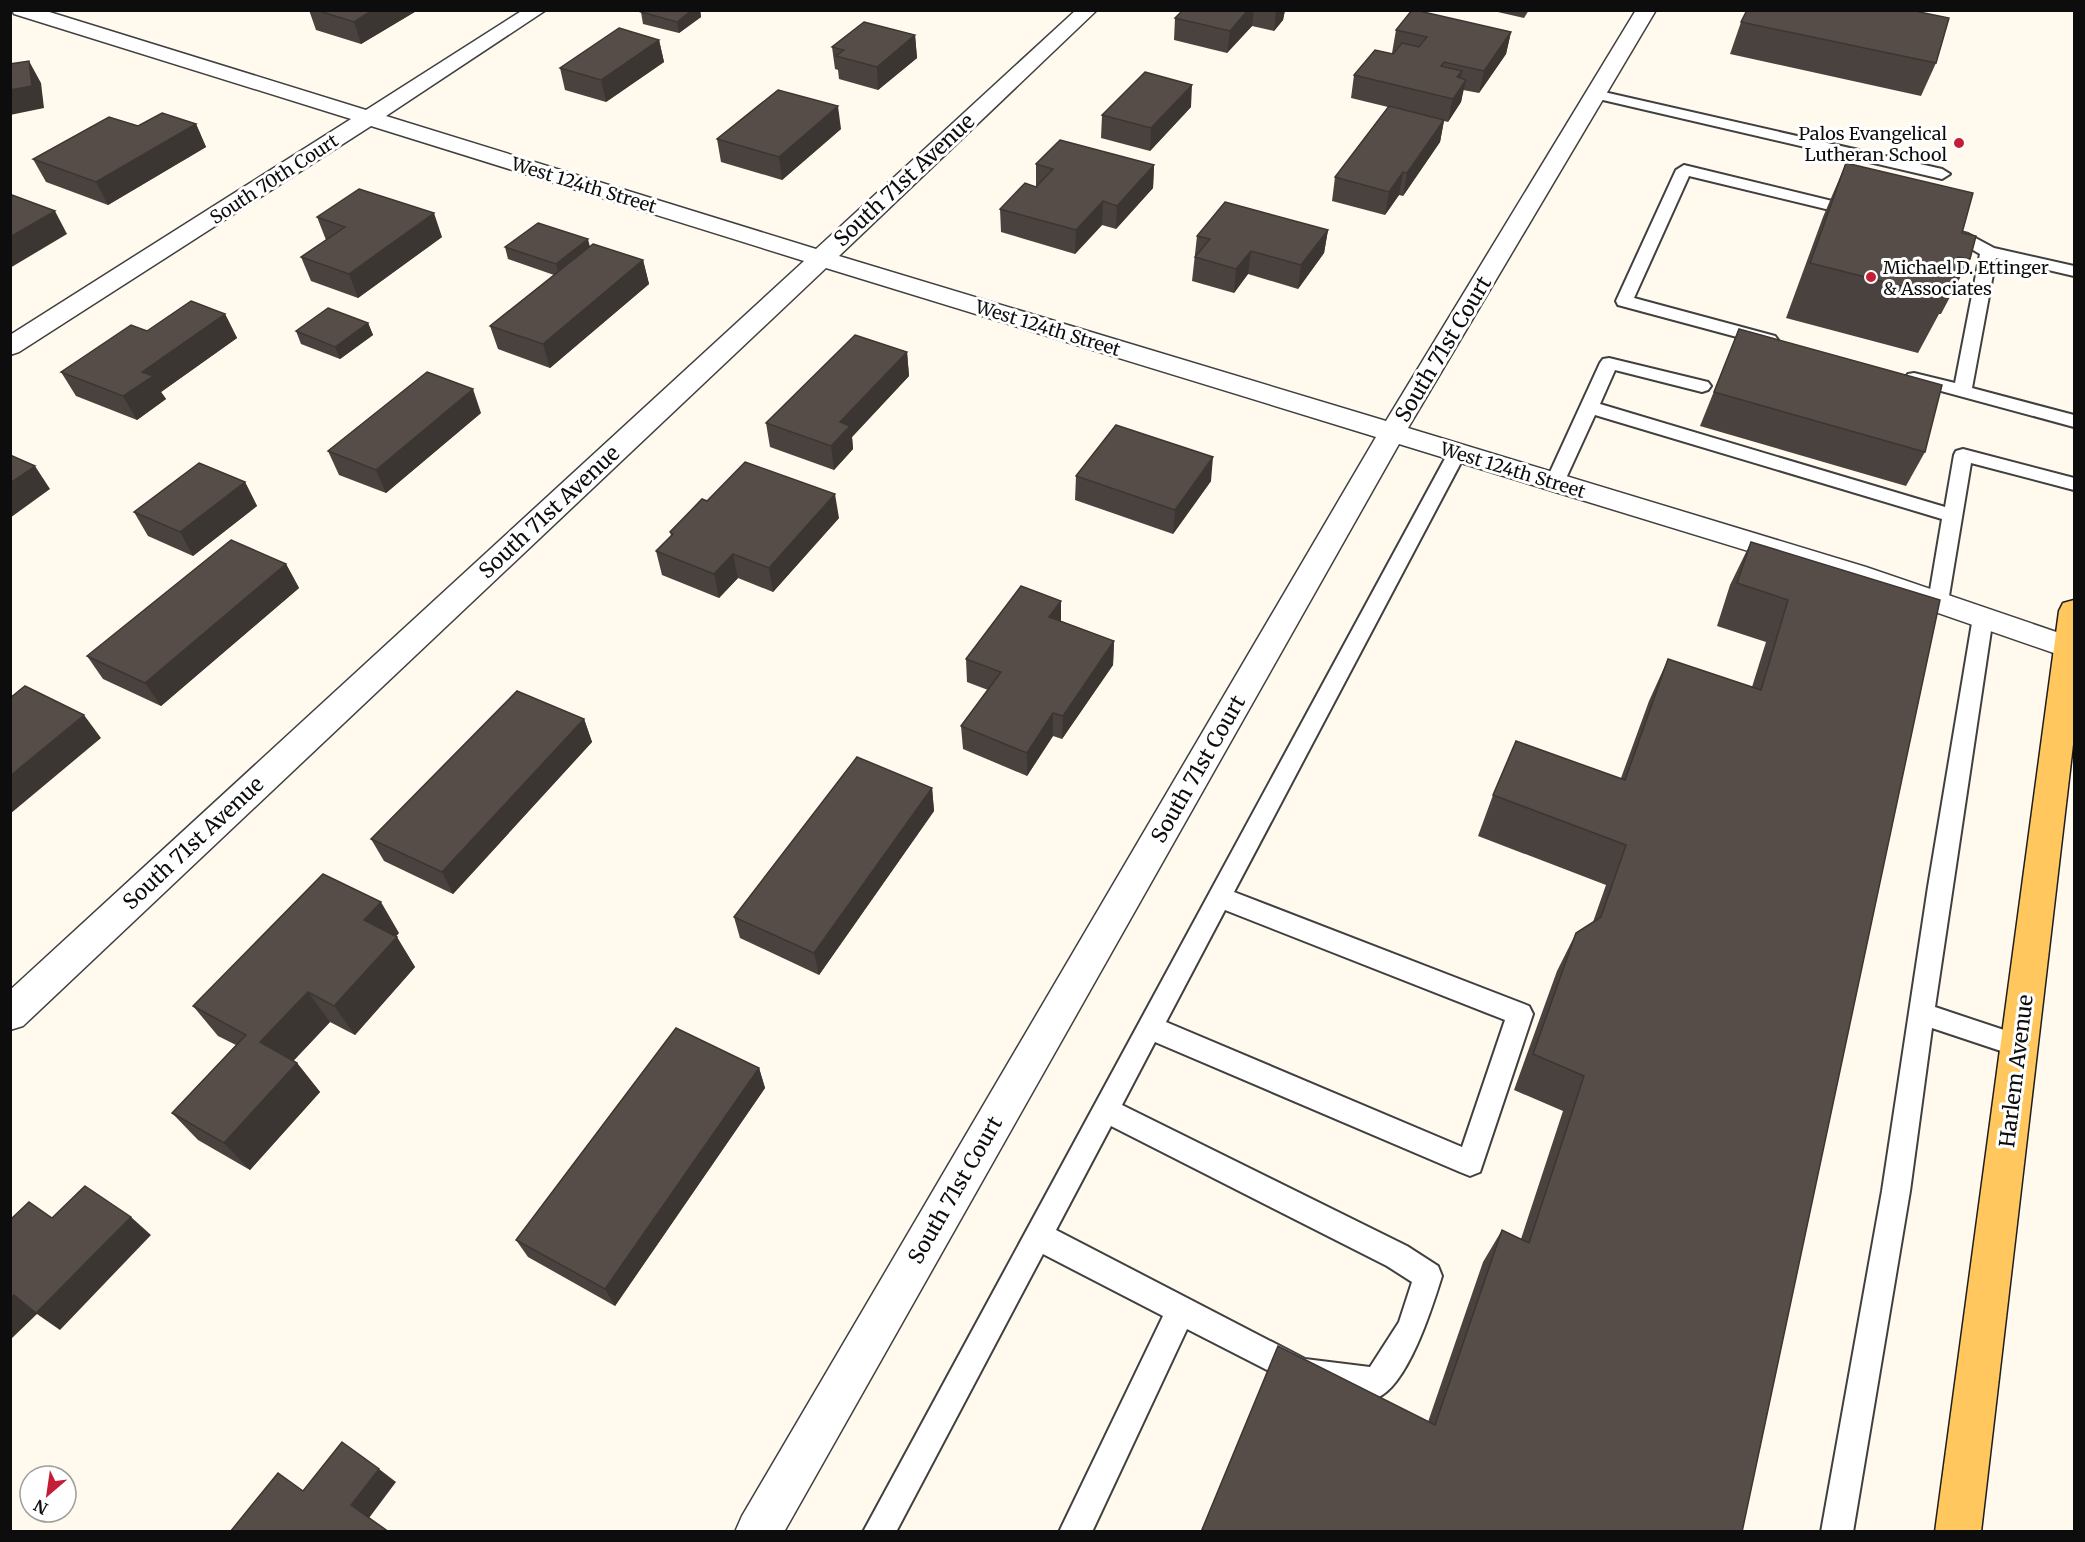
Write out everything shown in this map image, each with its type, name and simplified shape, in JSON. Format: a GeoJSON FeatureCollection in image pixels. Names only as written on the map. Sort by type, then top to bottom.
{"type":"FeatureCollection","features":[{"type":"Feature","properties":{"kind":"main road","name":"Harlem Avenue"},"geometry":{"type":"LineString","coordinates":[[1958,1532],[2073,636]]}},
{"type":"Feature","properties":{"kind":"street","name":"West 124th Street"},"geometry":{"type":"LineString","coordinates":[[21,10],[820,258],[1856,574],[1983,617],[2073,636]]}},
{"type":"Feature","properties":{"kind":"street","name":"South 70th Court"},"geometry":{"type":"LineString","coordinates":[[10,348],[537,10]]}},
{"type":"Feature","properties":{"kind":"street","name":"South 71st Avenue"},"geometry":{"type":"LineString","coordinates":[[10,1014],[1088,10]]}},
{"type":"Feature","properties":{"kind":"street","name":"South 71st Court"},"geometry":{"type":"LineString","coordinates":[[758,1532],[1392,433],[1646,10]]}},
{"type":"Feature","properties":{"kind":"lane"},"geometry":{"type":"LineString","coordinates":[[1595,94],[1941,174]]}},
{"type":"Feature","properties":{"kind":"lane"},"geometry":{"type":"LineString","coordinates":[[1780,343],[1624,301],[1684,170],[1871,215]]}},
{"type":"Feature","properties":{"kind":"lane"},"geometry":{"type":"LineString","coordinates":[[1928,229],[1962,237],[1989,252],[2074,271]]}},
{"type":"Feature","properties":{"kind":"lane"},"geometry":{"type":"LineString","coordinates":[[1962,391],[1989,252]]}},
{"type":"Feature","properties":{"kind":"lane"},"geometry":{"type":"LineString","coordinates":[[1554,483],[1609,363],[1702,386]]}},
{"type":"Feature","properties":{"kind":"lane"},"geometry":{"type":"LineString","coordinates":[[1893,373],[2074,421]]}},
{"type":"Feature","properties":{"kind":"lane"},"geometry":{"type":"LineString","coordinates":[[1589,407],[1953,516]]}},
{"type":"Feature","properties":{"kind":"lane"},"geometry":{"type":"LineString","coordinates":[[879,1532],[1457,453]]}},
{"type":"Feature","properties":{"kind":"lane"},"geometry":{"type":"LineString","coordinates":[[1938,602],[1963,455],[2074,484]]}},
{"type":"Feature","properties":{"kind":"lane"},"geometry":{"type":"LineString","coordinates":[[1837,1532],[1896,1191],[1921,1013],[1983,617]]}},
{"type":"Feature","properties":{"kind":"lane"},"geometry":{"type":"LineString","coordinates":[[1149,1027],[1470,1163],[1520,1014],[1219,897]]}},
{"type":"Feature","properties":{"kind":"lane"},"geometry":{"type":"LineString","coordinates":[[1921,1013],[2019,1046]]}},
{"type":"Feature","properties":{"kind":"lane"},"geometry":{"type":"LineString","coordinates":[[1038,1236],[1302,1372],[1377,1383],[1411,1329],[1428,1276],[1397,1256],[1105,1110]]}},
{"type":"Feature","properties":{"kind":"lane"},"geometry":{"type":"LineString","coordinates":[[1075,1532],[1181,1310]]}},
{"type":"Feature","properties":{"kind":"building"},"geometry":{"type":"Polygon","coordinates":[[[316,10],[373,10],[354,22],[316,10]]]}},
{"type":"Feature","properties":{"kind":"building"},"geometry":{"type":"Polygon","coordinates":[[[644,10],[692,10],[677,22],[641,12],[644,10]]]}},
{"type":"Feature","properties":{"kind":"building"},"geometry":{"type":"Polygon","coordinates":[[[1183,10],[1248,10],[1230,31],[1175,18],[1183,10]]]}},
{"type":"Feature","properties":{"kind":"building"},"geometry":{"type":"Polygon","coordinates":[[[1412,10],[1511,32],[1484,71],[1444,62],[1441,66],[1462,71],[1457,77],[1466,80],[1453,99],[1354,75],[1375,50],[1393,54],[1402,43],[1419,47],[1427,37],[1396,30],[1412,10]]]}},
{"type":"Feature","properties":{"kind":"building"},"geometry":{"type":"Polygon","coordinates":[[[1747,10],[1910,10],[1949,18],[1936,63],[1741,22],[1747,10]]]}},
{"type":"Feature","properties":{"kind":"building"},"geometry":{"type":"Polygon","coordinates":[[[864,22],[915,35],[877,67],[836,56],[844,50],[832,47],[864,22]]]}},
{"type":"Feature","properties":{"kind":"building"},"geometry":{"type":"Polygon","coordinates":[[[619,28],[659,40],[601,80],[560,68],[619,28]]]}},
{"type":"Feature","properties":{"kind":"building"},"geometry":{"type":"Polygon","coordinates":[[[29,61],[32,86],[10,90],[10,64],[29,61]]]}},
{"type":"Feature","properties":{"kind":"building"},"geometry":{"type":"Polygon","coordinates":[[[1145,72],[1192,85],[1151,128],[1102,115],[1145,72]]]}},
{"type":"Feature","properties":{"kind":"building"},"geometry":{"type":"Polygon","coordinates":[[[778,90],[838,106],[779,157],[717,139],[778,90]]]}},
{"type":"Feature","properties":{"kind":"building"},"geometry":{"type":"Polygon","coordinates":[[[1389,106],[1444,120],[1407,173],[1403,172],[1389,192],[1335,177],[1389,106]]]}},
{"type":"Feature","properties":{"kind":"building"},"geometry":{"type":"Polygon","coordinates":[[[162,113],[196,124],[96,182],[33,159],[109,117],[138,126],[162,113]]]}},
{"type":"Feature","properties":{"kind":"building"},"geometry":{"type":"Polygon","coordinates":[[[1060,140],[1154,165],[1117,206],[1103,201],[1076,230],[1000,209],[1025,183],[1036,187],[1053,169],[1036,164],[1060,140]]]}},
{"type":"Feature","properties":{"kind":"building"},"geometry":{"type":"Polygon","coordinates":[[[1846,163],[1973,193],[1962,233],[1976,236],[1970,259],[1958,257],[1948,298],[1810,263],[1846,163]]]}},
{"type":"Feature","properties":{"kind":"building"},"geometry":{"type":"Polygon","coordinates":[[[359,189],[434,213],[349,274],[301,257],[345,227],[317,217],[359,189]]]}},
{"type":"Feature","properties":{"kind":"building"},"geometry":{"type":"Polygon","coordinates":[[[10,196],[55,211],[10,237],[10,196]]]}},
{"type":"Feature","properties":{"kind":"building"},"geometry":{"type":"Polygon","coordinates":[[[1225,202],[1328,230],[1301,265],[1251,251],[1236,269],[1195,257],[1210,239],[1197,236],[1225,202]]]}},
{"type":"Feature","properties":{"kind":"building"},"geometry":{"type":"Polygon","coordinates":[[[538,223],[588,239],[556,264],[505,247],[538,223]]]}},
{"type":"Feature","properties":{"kind":"building"},"geometry":{"type":"Polygon","coordinates":[[[593,244],[643,260],[543,344],[490,326],[593,244]]]}},
{"type":"Feature","properties":{"kind":"building"},"geometry":{"type":"Polygon","coordinates":[[[191,301],[225,314],[142,372],[153,376],[123,396],[61,372],[131,325],[147,331],[191,301]]]}},
{"type":"Feature","properties":{"kind":"building"},"geometry":{"type":"Polygon","coordinates":[[[328,308],[368,323],[335,347],[296,331],[328,308]]]}},
{"type":"Feature","properties":{"kind":"building"},"geometry":{"type":"Polygon","coordinates":[[[1739,329],[1942,385],[1925,452],[1714,392],[1739,329]]]}},
{"type":"Feature","properties":{"kind":"building"},"geometry":{"type":"Polygon","coordinates":[[[855,335],[907,352],[840,422],[850,426],[831,446],[766,423],[855,335]]]}},
{"type":"Feature","properties":{"kind":"building"},"geometry":{"type":"Polygon","coordinates":[[[427,372],[473,389],[376,470],[328,451],[427,372]]]}},
{"type":"Feature","properties":{"kind":"building"},"geometry":{"type":"Polygon","coordinates":[[[1116,425],[1213,457],[1175,510],[1076,476],[1116,425]]]}},
{"type":"Feature","properties":{"kind":"building"},"geometry":{"type":"Polygon","coordinates":[[[10,455],[35,466],[10,483],[10,455]]]}},
{"type":"Feature","properties":{"kind":"building"},"geometry":{"type":"Polygon","coordinates":[[[745,462],[835,494],[769,568],[733,554],[714,574],[656,551],[673,534],[670,532],[702,499],[707,501],[745,462]]]}},
{"type":"Feature","properties":{"kind":"building"},"geometry":{"type":"Polygon","coordinates":[[[199,463],[245,482],[180,532],[134,512],[199,463]]]}},
{"type":"Feature","properties":{"kind":"building"},"geometry":{"type":"Polygon","coordinates":[[[231,540],[286,564],[145,683],[87,656],[231,540]]]}},
{"type":"Feature","properties":{"kind":"building"},"geometry":{"type":"Polygon","coordinates":[[[1751,542],[1940,600],[1742,1532],[1201,1532],[1278,1346],[1435,1425],[1502,1230],[1529,1243],[1584,1076],[1533,1054],[1576,933],[1601,917],[1626,845],[1493,795],[1516,741],[1625,780],[1668,659],[1761,690],[1788,600],[1737,583],[1751,542]]]}},
{"type":"Feature","properties":{"kind":"building"},"geometry":{"type":"Polygon","coordinates":[[[1021,586],[1061,601],[1049,617],[1114,641],[1063,716],[1053,713],[1027,753],[961,726],[1001,672],[966,659],[1021,586]]]}},
{"type":"Feature","properties":{"kind":"building"},"geometry":{"type":"Polygon","coordinates":[[[25,686],[84,715],[10,776],[10,698],[25,686]]]}},
{"type":"Feature","properties":{"kind":"building"},"geometry":{"type":"Polygon","coordinates":[[[517,691],[584,719],[442,872],[371,839],[517,691]]]}},
{"type":"Feature","properties":{"kind":"building"},"geometry":{"type":"Polygon","coordinates":[[[857,757],[932,788],[814,953],[734,917],[857,757]]]}},
{"type":"Feature","properties":{"kind":"building"},"geometry":{"type":"Polygon","coordinates":[[[323,874],[381,902],[364,920],[397,937],[334,1006],[308,992],[260,1042],[297,1063],[224,1143],[172,1113],[246,1035],[193,1006],[323,874]]]}},
{"type":"Feature","properties":{"kind":"building"},"geometry":{"type":"Polygon","coordinates":[[[676,1028],[759,1068],[605,1289],[516,1240],[676,1028]]]}},
{"type":"Feature","properties":{"kind":"building"},"geometry":{"type":"Polygon","coordinates":[[[85,1186],[131,1217],[36,1313],[14,1295],[10,1299],[10,1220],[29,1202],[52,1218],[85,1186]]]}},
{"type":"Feature","properties":{"kind":"building"},"geometry":{"type":"Polygon","coordinates":[[[342,1442],[379,1469],[351,1505],[389,1532],[230,1532],[278,1473],[303,1491],[342,1442]]]}},
{"type":"Feature","properties":{"kind":"place","name":"Palos Evangelical Lutheran School"},"geometry":{"type":"Point","coordinates":[1959,143]}},
{"type":"Feature","properties":{"kind":"place","name":"Michael D. Ettinger & Associates"},"geometry":{"type":"Point","coordinates":[1871,277]}}]}
